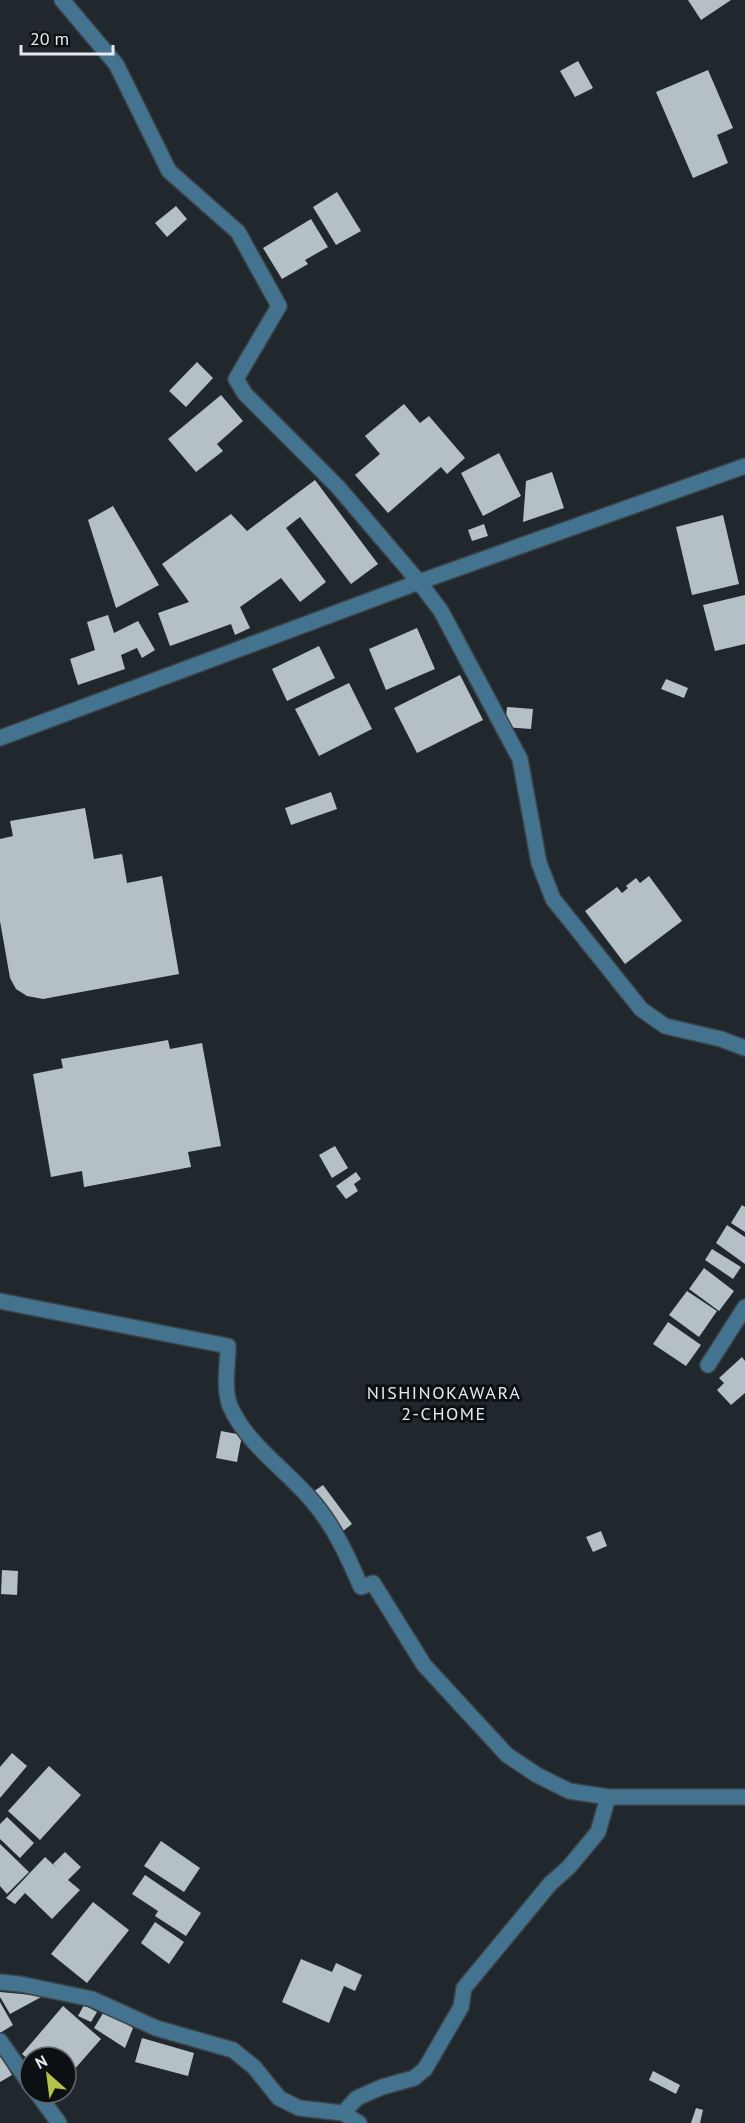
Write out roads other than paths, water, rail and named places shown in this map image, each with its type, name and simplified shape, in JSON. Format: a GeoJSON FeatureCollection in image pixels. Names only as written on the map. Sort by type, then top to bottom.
{"type":"FeatureCollection","features":[{"type":"Feature","properties":{"kind":"street"},"geometry":{"type":"LineString","coordinates":[[62,0],[116,64],[169,171],[238,231],[279,306],[236,379],[245,394],[338,487],[441,611],[520,759],[539,863],[553,899],[641,1009],[665,1026],[721,1039],[745,1048]]}},
{"type":"Feature","properties":{"kind":"street"},"geometry":{"type":"LineString","coordinates":[[0,738],[419,582],[745,466]]}},
{"type":"Feature","properties":{"kind":"street"},"geometry":{"type":"LineString","coordinates":[[0,1301],[228,1346],[229,1403],[237,1420],[261,1449],[314,1502],[337,1534],[362,1587],[373,1583],[424,1665],[507,1755],[537,1775],[568,1791],[608,1797],[745,1797]]}},
{"type":"Feature","properties":{"kind":"street"},"geometry":{"type":"LineString","coordinates":[[708,1365],[745,1307]]}},
{"type":"Feature","properties":{"kind":"street"},"geometry":{"type":"LineString","coordinates":[[343,2114],[357,2098],[382,2087],[414,2078],[425,2069],[461,2007],[464,1988],[550,1884],[569,1867],[598,1832],[608,1797]]}},
{"type":"Feature","properties":{"kind":"street"},"geometry":{"type":"LineString","coordinates":[[0,1982],[92,1999],[156,2028],[233,2050],[254,2067],[279,2098],[298,2108],[343,2114],[359,2123]]}},
{"type":"Feature","properties":{"kind":"street"},"geometry":{"type":"LineString","coordinates":[[0,2041],[18,2067]]}},
{"type":"Feature","properties":{"kind":"street"},"geometry":{"type":"LineString","coordinates":[[46,2105],[59,2123]]}},
{"type":"Feature","properties":{"kind":"district","name":"NISHINOKAWARA 2-CHOME"},"geometry":{"type":"Point","coordinates":[444,1403]}}]}
